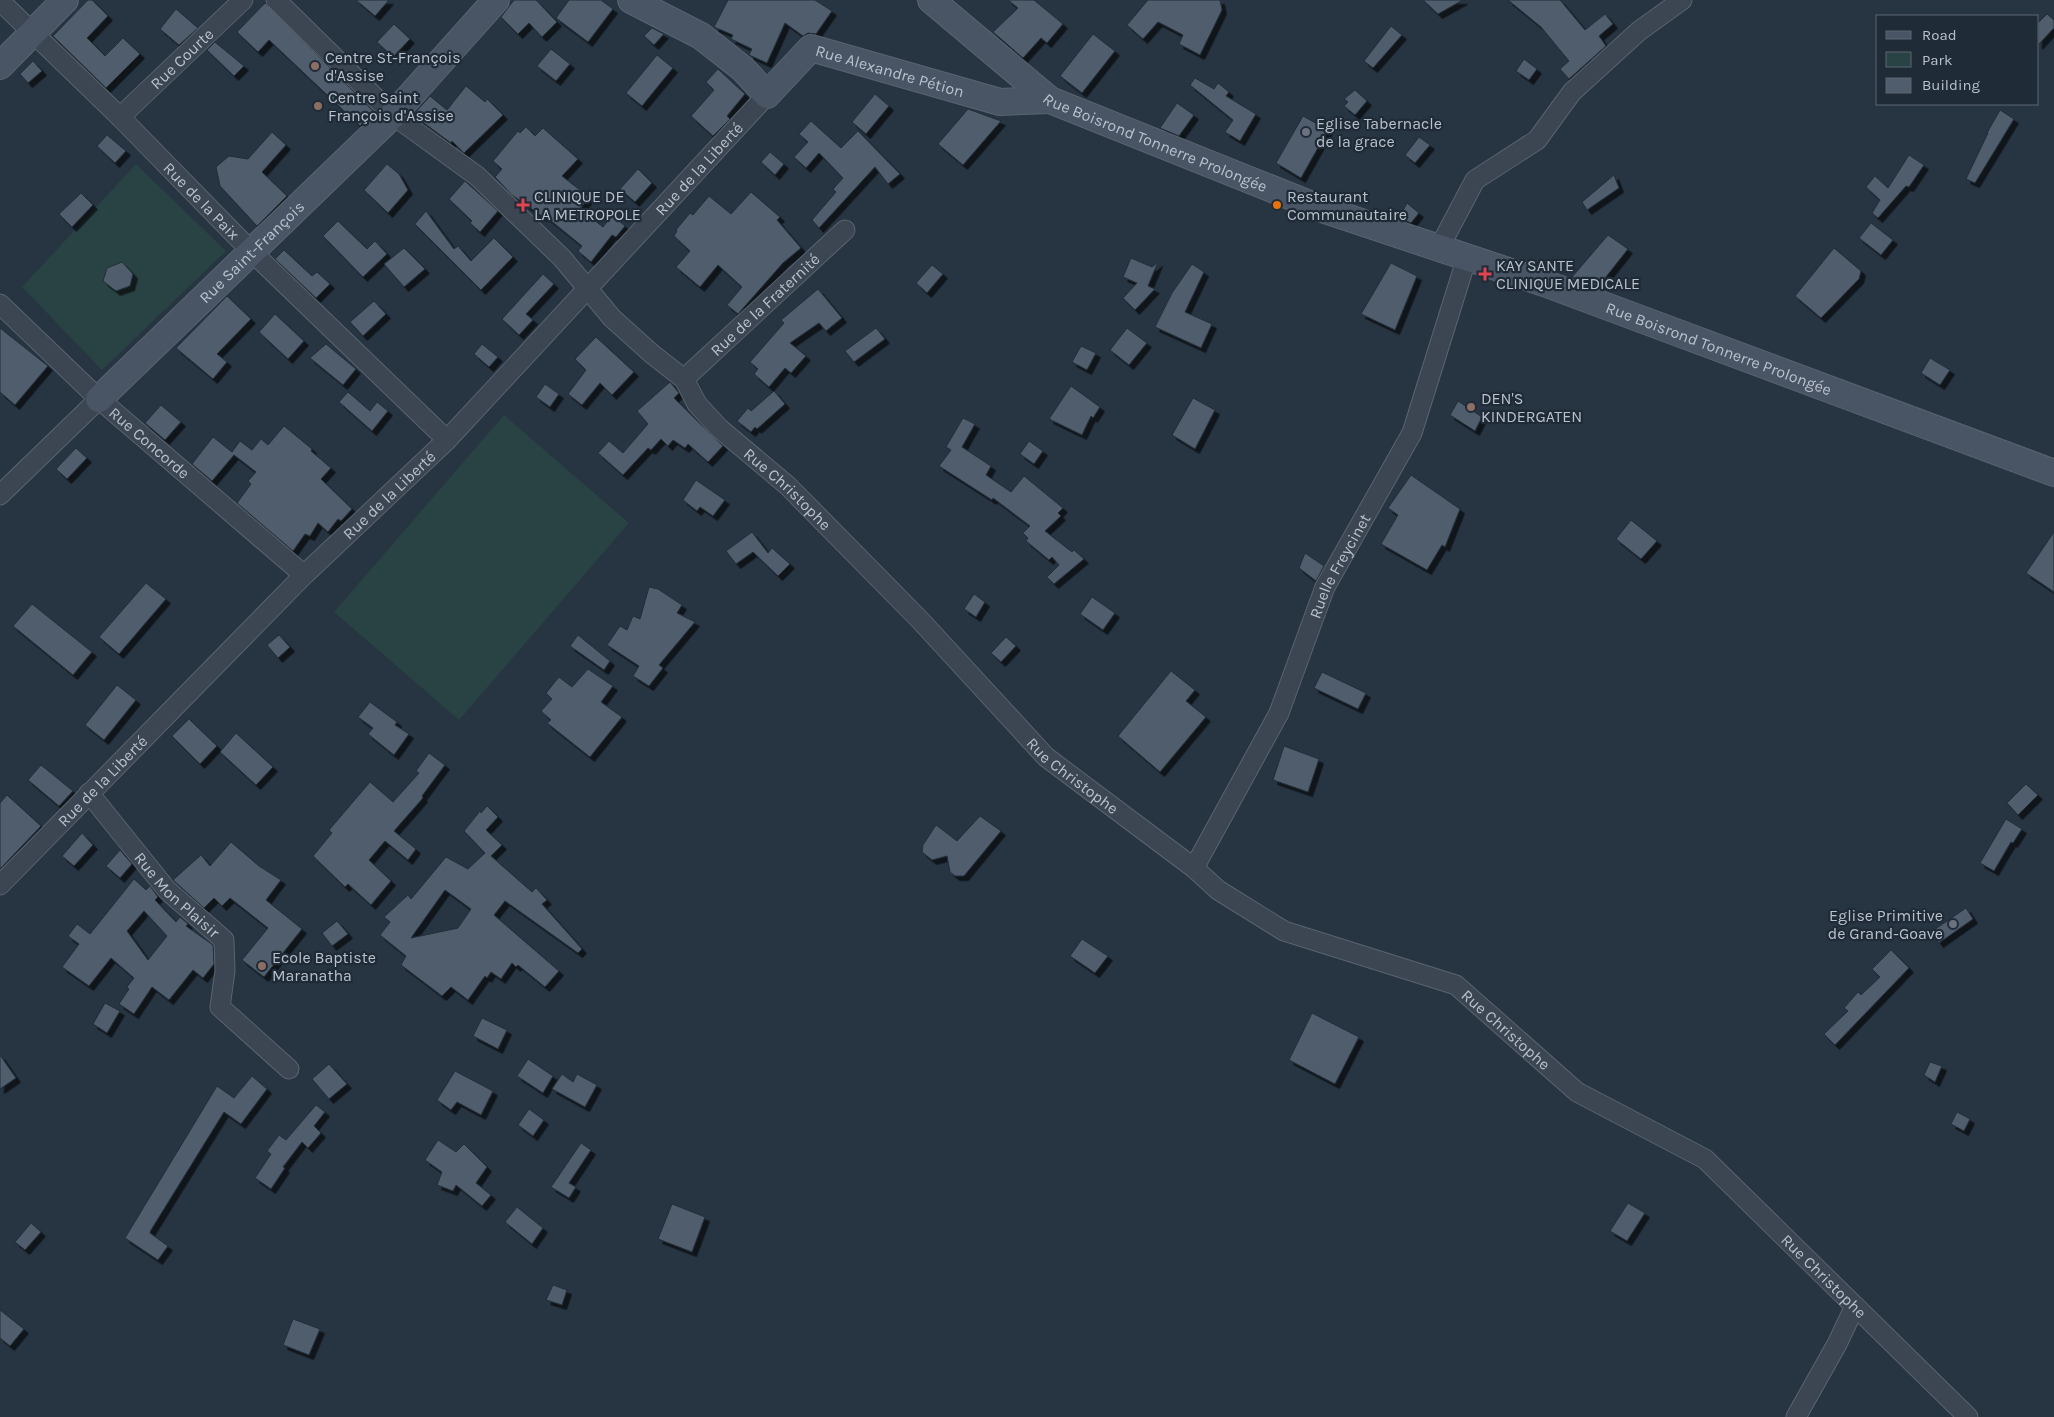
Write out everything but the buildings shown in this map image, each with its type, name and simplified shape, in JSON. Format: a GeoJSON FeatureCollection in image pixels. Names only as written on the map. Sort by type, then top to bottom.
{"type":"FeatureCollection","features":[{"type":"Feature","properties":{"kind":"street"},"geometry":{"type":"LineString","coordinates":[[0,66],[65,0]]}},
{"type":"Feature","properties":{"kind":"street","name":"Rue Courte"},"geometry":{"type":"LineString","coordinates":[[120,117],[243,0]]}},
{"type":"Feature","properties":{"kind":"street","name":"Rue Christophe"},"geometry":{"type":"LineString","coordinates":[[276,0],[393,115],[477,176],[562,258],[612,318],[652,354],[684,379],[698,404],[719,428],[788,486],[920,620],[1046,757],[1194,868],[1218,890],[1284,931],[1456,986],[1577,1092],[1705,1159],[1968,1417]]}},
{"type":"Feature","properties":{"kind":"street","name":"Rue Saint-François"},"geometry":{"type":"LineString","coordinates":[[0,495],[393,115],[496,0]]}},
{"type":"Feature","properties":{"kind":"street"},"geometry":{"type":"LineString","coordinates":[[631,0],[701,36],[743,69],[767,95]]}},
{"type":"Feature","properties":{"kind":"street","name":"Rue Boisrond Tonnerre Prolongée"},"geometry":{"type":"LineString","coordinates":[[931,0],[1050,100],[1322,209],[1544,283],[2054,473]]}},
{"type":"Feature","properties":{"kind":"street"},"geometry":{"type":"LineString","coordinates":[[1439,248],[1475,180],[1537,140],[1572,92],[1639,31],[1682,0]]}},
{"type":"Feature","properties":{"kind":"street","name":"Rue de la Paix"},"geometry":{"type":"LineString","coordinates":[[0,1],[120,117],[252,252],[447,440]]}},
{"type":"Feature","properties":{"kind":"street","name":"Rue Alexandre Pétion"},"geometry":{"type":"LineString","coordinates":[[767,95],[811,48],[1000,102],[1050,100]]}},
{"type":"Feature","properties":{"kind":"street","name":"Rue de la Liberté"},"geometry":{"type":"LineString","coordinates":[[0,885],[88,793],[304,575],[447,440],[767,95]]}},
{"type":"Feature","properties":{"kind":"street","name":"Rue de la Fraternité"},"geometry":{"type":"LineString","coordinates":[[684,379],[844,230]]}},
{"type":"Feature","properties":{"kind":"street","name":"Ruelle Freycinet"},"geometry":{"type":"LineString","coordinates":[[1194,868],[1280,714],[1325,587],[1412,433],[1467,258]]}},
{"type":"Feature","properties":{"kind":"street","name":"Rue Concorde"},"geometry":{"type":"LineString","coordinates":[[0,304],[98,399],[304,575]]}},
{"type":"Feature","properties":{"kind":"street","name":"Rue Mon Plaisir"},"geometry":{"type":"LineString","coordinates":[[88,793],[167,890],[224,940],[225,971],[220,1007],[289,1069]]}},
{"type":"Feature","properties":{"kind":"street"},"geometry":{"type":"LineString","coordinates":[[1796,1417],[1837,1344],[1855,1306]]}},
{"type":"Feature","properties":{"kind":"green space"},"geometry":{"type":"Polygon","coordinates":[[[136,164],[226,251],[102,370],[22,287],[136,164]]]}},
{"type":"Feature","properties":{"kind":"green space"},"geometry":{"type":"Polygon","coordinates":[[[504,415],[629,523],[459,720],[334,612],[504,415]]]}},
{"type":"Feature","properties":{"kind":"place","name":"Centre St-François d'Assise"},"geometry":{"type":"Point","coordinates":[315,66]}},
{"type":"Feature","properties":{"kind":"place","name":"Centre Saint François d'Assise"},"geometry":{"type":"Point","coordinates":[318,106]}},
{"type":"Feature","properties":{"kind":"place","name":"Eglise Tabernacle de la grace"},"geometry":{"type":"Point","coordinates":[1306,132]}},
{"type":"Feature","properties":{"kind":"place","name":"CLINIQUE DE LA METROPOLE"},"geometry":{"type":"Point","coordinates":[523,205]}},
{"type":"Feature","properties":{"kind":"place","name":"Restaurant Communautaire"},"geometry":{"type":"Point","coordinates":[1277,205]}},
{"type":"Feature","properties":{"kind":"place","name":"KAY SANTE CLINIQUE MEDICALE"},"geometry":{"type":"Point","coordinates":[1485,274]}},
{"type":"Feature","properties":{"kind":"place","name":"DEN'S KINDERGATEN"},"geometry":{"type":"Point","coordinates":[1471,407]}},
{"type":"Feature","properties":{"kind":"place","name":"Eglise Primitive de Grand-Goave"},"geometry":{"type":"Point","coordinates":[1953,924]}},
{"type":"Feature","properties":{"kind":"place","name":"Ecole Baptiste Maranatha"},"geometry":{"type":"Point","coordinates":[262,966]}}]}
